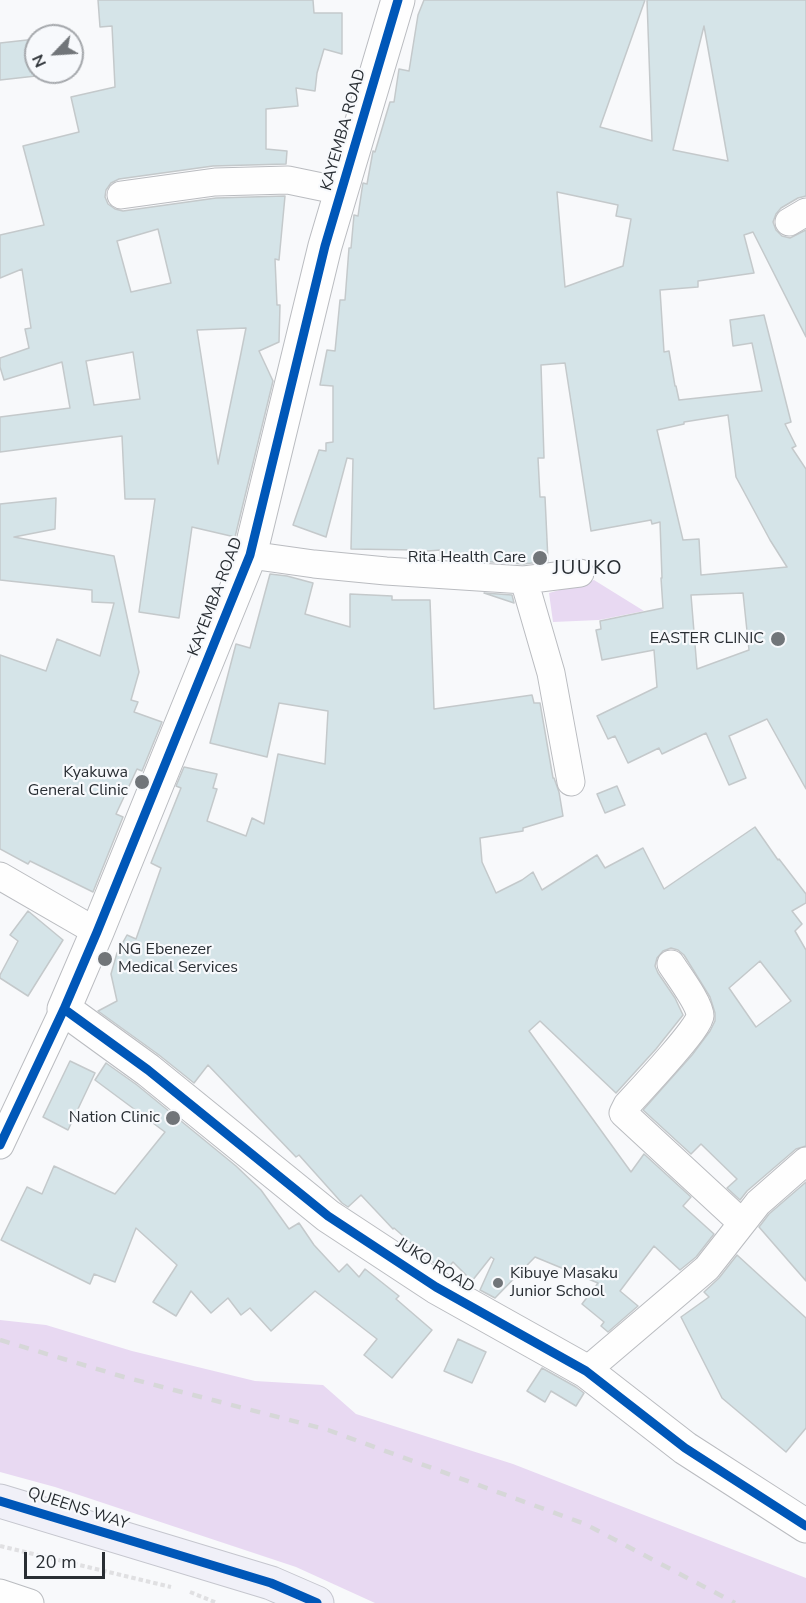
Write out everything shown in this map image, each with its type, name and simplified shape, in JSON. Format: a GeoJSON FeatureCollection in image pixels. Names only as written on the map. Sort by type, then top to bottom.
{"type":"FeatureCollection","features":[{"type":"Feature","properties":{"kind":"highway","name":"QUEENS WAY"},"geometry":{"type":"LineString","coordinates":[[6,1510],[130,1541],[271,1583],[317,1603]]}},
{"type":"Feature","properties":{"kind":"street","name":"KAYEMBA ROAD"},"geometry":{"type":"LineString","coordinates":[[0,1145],[64,1009],[97,932],[250,555],[325,246],[398,0]]}},
{"type":"Feature","properties":{"kind":"street"},"geometry":{"type":"LineString","coordinates":[[121,195],[215,182],[288,180],[341,191]]}},
{"type":"Feature","properties":{"kind":"street"},"geometry":{"type":"LineString","coordinates":[[250,555],[386,571],[524,580],[580,573]]}},
{"type":"Feature","properties":{"kind":"street"},"geometry":{"type":"LineString","coordinates":[[524,580],[551,673],[571,782]]}},
{"type":"Feature","properties":{"kind":"street"},"geometry":{"type":"LineString","coordinates":[[0,876],[97,932]]}},
{"type":"Feature","properties":{"kind":"street"},"geometry":{"type":"LineString","coordinates":[[670,964],[693,996],[700,1015],[699,1022],[627,1105],[623,1113],[742,1223]]}},
{"type":"Feature","properties":{"kind":"street","name":"JUKO ROAD"},"geometry":{"type":"LineString","coordinates":[[64,1009],[148,1070],[328,1216],[436,1287],[586,1371],[685,1448],[806,1526]]}},
{"type":"Feature","properties":{"kind":"street"},"geometry":{"type":"LineString","coordinates":[[586,1371],[707,1268],[758,1203],[806,1161]]}},
{"type":"Feature","properties":{"kind":"street"},"geometry":{"type":"LineString","coordinates":[[0,1593],[30,1603]]}},
{"type":"Feature","properties":{"kind":"path"},"geometry":{"type":"LineString","coordinates":[[0,1546],[172,1587]]}},
{"type":"Feature","properties":{"kind":"path"},"geometry":{"type":"LineString","coordinates":[[183,1590],[217,1603]]}},
{"type":"Feature","properties":{"kind":"shaded area"},"geometry":{"type":"Polygon","coordinates":[[[594,580],[644,611],[599,620],[553,622],[549,593],[594,580]]]}},
{"type":"Feature","properties":{"kind":"shaded area"},"geometry":{"type":"Polygon","coordinates":[[[0,1320],[46,1325],[132,1351],[255,1381],[323,1385],[356,1414],[513,1464],[806,1578],[806,1603],[375,1603],[296,1567],[55,1487],[0,1472],[0,1320]]]}},
{"type":"Feature","properties":{"kind":"building"},"geometry":{"type":"Polygon","coordinates":[[[98,0],[313,0],[314,13],[342,13],[342,54],[324,49],[317,73],[315,91],[296,88],[298,106],[266,109],[266,149],[287,151],[286,164],[213,166],[119,179],[111,183],[106,190],[105,197],[108,204],[123,211],[216,198],[285,196],[279,260],[275,259],[277,305],[280,305],[279,342],[259,351],[273,381],[235,537],[192,527],[179,618],[139,612],[155,499],[125,499],[122,436],[0,452],[0,417],[70,408],[62,362],[4,380],[0,358],[29,348],[25,329],[31,328],[22,269],[0,278],[0,235],[44,225],[23,146],[79,132],[71,97],[115,87],[112,26],[100,27],[98,0]],[[158,229],[117,241],[131,292],[171,283],[158,229]],[[246,328],[197,330],[218,464],[246,328]],[[133,352],[86,361],[94,405],[140,399],[133,352]]]}},
{"type":"Feature","properties":{"kind":"building"},"geometry":{"type":"Polygon","coordinates":[[[424,0],[645,0],[600,127],[652,141],[647,0],[806,0],[806,196],[781,208],[773,222],[776,230],[782,236],[790,238],[806,230],[806,337],[753,232],[744,235],[754,273],[698,281],[698,287],[660,290],[664,352],[669,351],[679,400],[762,391],[752,343],[733,346],[730,320],[764,315],[791,422],[785,424],[796,446],[792,448],[806,469],[806,789],[767,719],[729,736],[746,778],[729,785],[706,733],[662,754],[659,748],[628,763],[615,736],[608,739],[597,716],[657,687],[654,650],[602,660],[596,630],[601,629],[600,621],[663,608],[660,522],[652,524],[651,520],[591,531],[565,363],[541,365],[544,458],[538,458],[540,497],[545,497],[548,561],[524,564],[462,560],[462,557],[440,556],[440,550],[416,552],[416,550],[351,549],[353,459],[347,458],[326,537],[293,525],[319,450],[326,451],[326,443],[333,442],[333,386],[320,385],[327,350],[335,351],[340,300],[345,300],[354,215],[358,216],[363,183],[367,184],[373,151],[375,152],[390,102],[394,102],[399,69],[409,71],[418,15],[424,0]],[[704,26],[673,150],[728,161],[704,26]],[[557,192],[565,287],[623,266],[631,219],[616,216],[618,205],[557,192]],[[728,415],[684,422],[684,424],[657,430],[683,540],[699,539],[701,575],[787,567],[736,477],[728,415]],[[743,593],[691,595],[697,669],[749,650],[743,593]]]}},
{"type":"Feature","properties":{"kind":"building"},"geometry":{"type":"Polygon","coordinates":[[[24,40],[24,77],[0,80],[0,43],[24,40]]]}},
{"type":"Feature","properties":{"kind":"building"},"geometry":{"type":"Polygon","coordinates":[[[56,498],[55,529],[14,537],[114,556],[139,672],[131,700],[138,702],[134,712],[162,722],[142,771],[137,769],[116,814],[123,817],[93,892],[30,861],[28,864],[0,849],[0,655],[46,671],[57,639],[100,656],[114,603],[92,602],[92,590],[0,580],[0,504],[56,498]]]}},
{"type":"Feature","properties":{"kind":"building"},"geometry":{"type":"Polygon","coordinates":[[[270,574],[287,576],[313,583],[305,614],[350,627],[350,594],[392,596],[392,600],[430,600],[434,709],[532,695],[534,703],[540,703],[553,778],[559,792],[563,816],[523,828],[523,831],[480,838],[482,862],[496,893],[533,872],[542,890],[597,855],[605,868],[643,848],[664,889],[755,827],[806,894],[806,903],[792,911],[802,924],[795,931],[806,950],[806,1146],[796,1149],[747,1191],[740,1200],[727,1188],[737,1179],[701,1144],[691,1154],[643,1110],[692,1055],[715,1021],[710,997],[684,955],[678,950],[671,948],[663,951],[657,958],[655,966],[683,1015],[616,1093],[540,1021],[529,1031],[631,1172],[644,1154],[691,1197],[683,1206],[714,1234],[696,1257],[680,1270],[654,1246],[620,1291],[638,1306],[608,1332],[601,1326],[604,1322],[582,1304],[598,1283],[535,1257],[495,1298],[480,1290],[494,1259],[491,1257],[472,1281],[453,1262],[445,1271],[393,1229],[361,1195],[348,1207],[342,1203],[299,1155],[296,1157],[208,1065],[194,1083],[98,1011],[117,1001],[111,974],[117,953],[127,935],[136,939],[161,868],[151,863],[181,788],[176,786],[184,767],[217,774],[213,788],[217,789],[207,821],[246,836],[252,818],[264,824],[278,754],[325,764],[328,711],[279,703],[267,757],[210,743],[236,644],[250,648],[270,574]],[[760,961],[729,988],[756,1027],[791,1001],[760,961]]]}},
{"type":"Feature","properties":{"kind":"building"},"geometry":{"type":"Polygon","coordinates":[[[484,593],[512,595],[514,603],[484,593]]]}},
{"type":"Feature","properties":{"kind":"building"},"geometry":{"type":"Polygon","coordinates":[[[617,786],[625,805],[605,813],[597,794],[617,786]]]}},
{"type":"Feature","properties":{"kind":"building"},"geometry":{"type":"Polygon","coordinates":[[[28,911],[63,940],[28,996],[0,978],[0,975],[18,941],[10,935],[28,911]]]}},
{"type":"Feature","properties":{"kind":"building"},"geometry":{"type":"Polygon","coordinates":[[[70,1061],[95,1073],[68,1130],[43,1117],[70,1061]]]}},
{"type":"Feature","properties":{"kind":"building"},"geometry":{"type":"Polygon","coordinates":[[[106,1063],[137,1085],[236,1166],[261,1190],[289,1229],[299,1223],[314,1245],[339,1272],[347,1264],[359,1277],[365,1269],[399,1296],[396,1299],[432,1330],[392,1378],[364,1355],[377,1339],[315,1291],[271,1331],[250,1308],[241,1315],[228,1298],[211,1313],[191,1291],[176,1316],[153,1302],[177,1265],[136,1228],[115,1282],[94,1274],[90,1284],[1,1240],[27,1187],[42,1194],[54,1166],[115,1194],[165,1132],[95,1080],[106,1063]]]}},
{"type":"Feature","properties":{"kind":"building"},"geometry":{"type":"Polygon","coordinates":[[[806,1182],[806,1281],[759,1227],[769,1214],[806,1182]]]}},
{"type":"Feature","properties":{"kind":"building"},"geometry":{"type":"Polygon","coordinates":[[[737,1255],[806,1318],[806,1428],[786,1452],[722,1398],[681,1317],[709,1297],[704,1292],[719,1278],[737,1255]]]}},
{"type":"Feature","properties":{"kind":"building"},"geometry":{"type":"Polygon","coordinates":[[[458,1339],[486,1352],[472,1383],[444,1371],[458,1339]]]}},
{"type":"Feature","properties":{"kind":"building"},"geometry":{"type":"Polygon","coordinates":[[[542,1368],[584,1393],[576,1406],[551,1391],[545,1402],[527,1391],[542,1368]]]}},
{"type":"Feature","properties":{"kind":"railway"},"geometry":{"type":"LineString","coordinates":[[0,1340],[124,1377],[328,1430],[585,1524],[735,1603]]}},
{"type":"Feature","properties":{"kind":"cycle path"},"geometry":{"type":"LineString","coordinates":[[0,1145],[64,1009],[97,932],[250,555],[325,246],[398,0]]}},
{"type":"Feature","properties":{"kind":"cycle path"},"geometry":{"type":"LineString","coordinates":[[64,1009],[148,1070],[328,1216],[436,1287],[586,1371],[685,1448],[806,1526]]}},
{"type":"Feature","properties":{"kind":"cycle path"},"geometry":{"type":"LineString","coordinates":[[0,1501],[271,1583],[317,1603]]}},
{"type":"Feature","properties":{"kind":"place","name":"Rita Health Care"},"geometry":{"type":"Point","coordinates":[540,558]}},
{"type":"Feature","properties":{"kind":"place","name":"EASTER CLINIC"},"geometry":{"type":"Point","coordinates":[778,639]}},
{"type":"Feature","properties":{"kind":"place","name":"Kyakuwa General Clinic"},"geometry":{"type":"Point","coordinates":[142,782]}},
{"type":"Feature","properties":{"kind":"place","name":"NG Ebenezer Medical Services"},"geometry":{"type":"Point","coordinates":[105,959]}},
{"type":"Feature","properties":{"kind":"place","name":"Nation Clinic"},"geometry":{"type":"Point","coordinates":[173,1118]}},
{"type":"Feature","properties":{"kind":"place","name":"Kibuye Masaku Junior School"},"geometry":{"type":"Point","coordinates":[498,1283]}},
{"type":"Feature","properties":{"kind":"district","name":"JUUKO"},"geometry":{"type":"Point","coordinates":[588,569]}}]}
